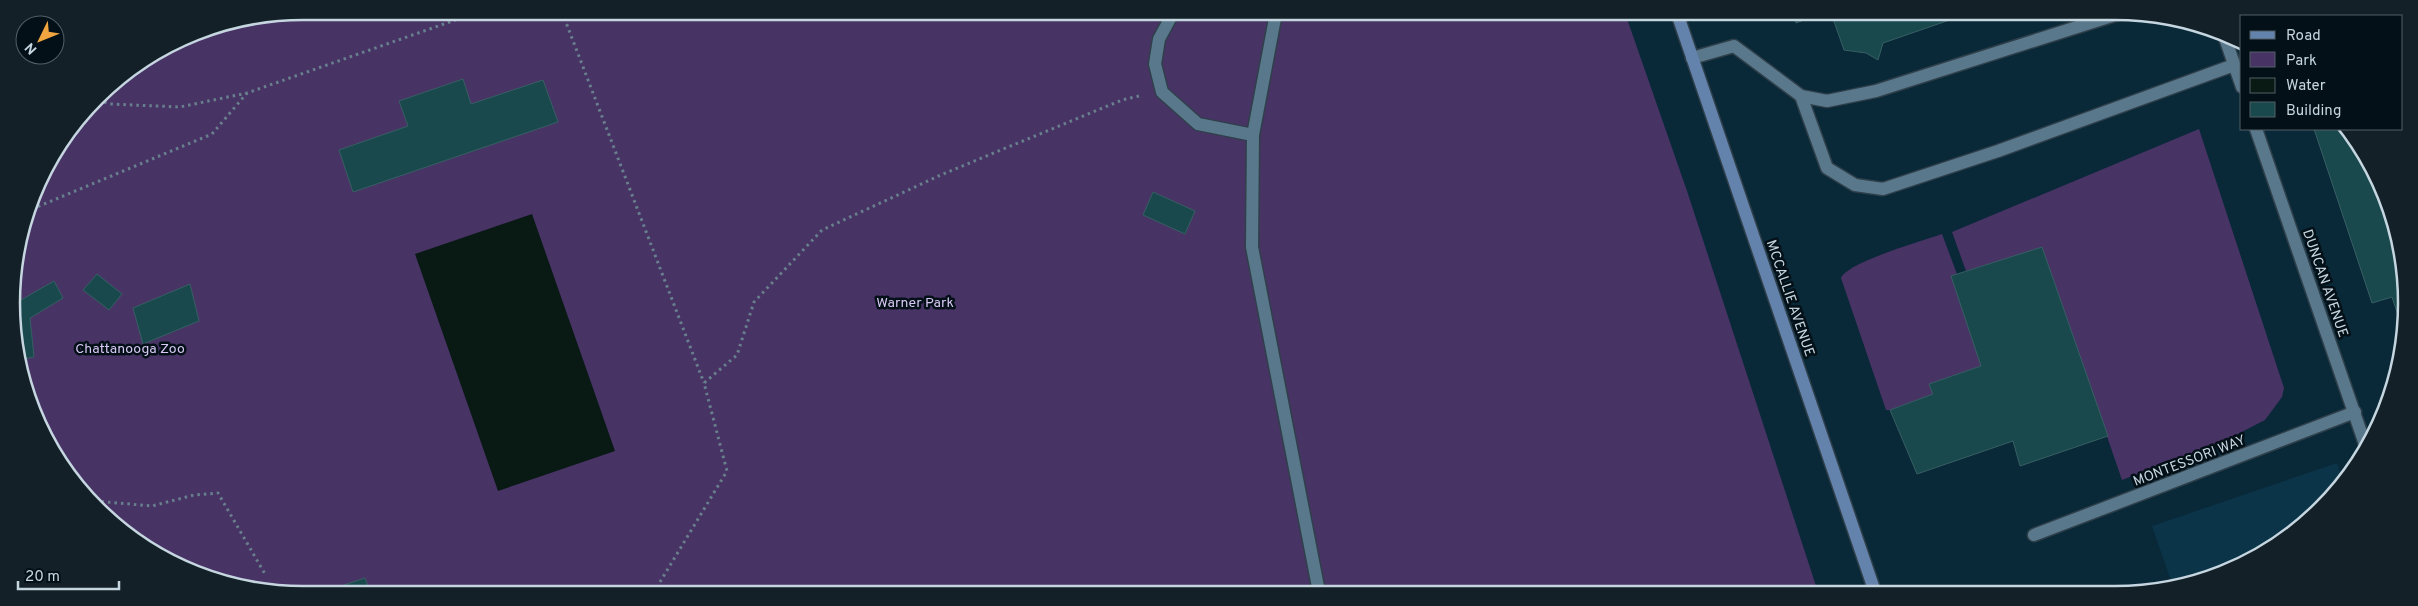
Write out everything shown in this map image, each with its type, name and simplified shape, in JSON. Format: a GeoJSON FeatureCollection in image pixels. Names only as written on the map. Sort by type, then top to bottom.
{"type":"FeatureCollection","features":[{"type":"Feature","properties":{"kind":"main road","name":"MCCALLIE AVENUE"},"geometry":{"type":"LineString","coordinates":[[1679,20],[1873,586]]}},
{"type":"Feature","properties":{"kind":"street"},"geometry":{"type":"LineString","coordinates":[[1169,20],[1159,39],[1154,64],[1162,92],[1198,124],[1252,135]]}},
{"type":"Feature","properties":{"kind":"street"},"geometry":{"type":"LineString","coordinates":[[1275,20],[1252,135],[1252,247],[1318,586]]}},
{"type":"Feature","properties":{"kind":"street"},"geometry":{"type":"LineString","coordinates":[[1692,58],[1734,46],[1801,96],[1827,101],[1876,91],[2099,20]]}},
{"type":"Feature","properties":{"kind":"street"},"geometry":{"type":"LineString","coordinates":[[2227,44],[2240,82]]}},
{"type":"Feature","properties":{"kind":"street"},"geometry":{"type":"LineString","coordinates":[[1801,96],[1827,168],[1855,185],[1883,189],[1998,151],[2234,65]]}},
{"type":"Feature","properties":{"kind":"street","name":"DUNCAN AVENUE"},"geometry":{"type":"LineString","coordinates":[[2256,130],[2363,439]]}},
{"type":"Feature","properties":{"kind":"street","name":"MONTESSORI WAY"},"geometry":{"type":"LineString","coordinates":[[2034,535],[2354,412]]}},
{"type":"Feature","properties":{"kind":"path"},"geometry":{"type":"LineString","coordinates":[[104,102],[110,104],[180,107],[247,93],[458,20]]}},
{"type":"Feature","properties":{"kind":"path"},"geometry":{"type":"LineString","coordinates":[[565,20],[704,384],[727,472],[660,582]]}},
{"type":"Feature","properties":{"kind":"path"},"geometry":{"type":"LineString","coordinates":[[704,384],[737,355],[754,302],[822,230],[943,174],[1122,100],[1162,92]]}},
{"type":"Feature","properties":{"kind":"path"},"geometry":{"type":"LineString","coordinates":[[37,207],[212,134],[247,93]]}},
{"type":"Feature","properties":{"kind":"path"},"geometry":{"type":"LineString","coordinates":[[102,502],[152,506],[194,495],[218,493],[265,574]]}},
{"type":"Feature","properties":{"kind":"shaded area"},"geometry":{"type":"Polygon","coordinates":[[[2337,463],[2341,474],[2328,490],[2302,516],[2272,538],[2240,557],[2206,571],[2194,574],[2193,573],[2171,581],[2152,526],[2337,463]]]}},
{"type":"Feature","properties":{"kind":"green space","name":"Warner Park"},"geometry":{"type":"Polygon","coordinates":[[[303,20],[1627,20],[1687,191],[1816,586],[303,586],[266,584],[212,571],[161,548],[116,516],[90,490],[68,460],[49,428],[35,394],[22,340],[20,303],[25,248],[35,212],[49,178],[78,131],[116,90],[161,58],[212,35],[266,22],[303,20]]]}},
{"type":"Feature","properties":{"kind":"green space"},"geometry":{"type":"Polygon","coordinates":[[[2199,129],[2284,388],[2282,397],[2265,420],[2226,440],[2122,480],[2042,248],[1966,271],[1952,232],[2199,129]]]}},
{"type":"Feature","properties":{"kind":"green space"},"geometry":{"type":"Polygon","coordinates":[[[1942,234],[1957,274],[1952,276],[1981,366],[1929,384],[1933,394],[1886,410],[1841,278],[1857,265],[1942,234]]]}},
{"type":"Feature","properties":{"kind":"water"},"geometry":{"type":"Polygon","coordinates":[[[532,214],[615,451],[498,491],[415,254],[532,214]]]}},
{"type":"Feature","properties":{"kind":"building"},"geometry":{"type":"Polygon","coordinates":[[[1833,20],[1950,20],[1883,43],[1878,60],[1866,53],[1844,50],[1833,20]]]}},
{"type":"Feature","properties":{"kind":"building"},"geometry":{"type":"Polygon","coordinates":[[[463,79],[471,104],[543,80],[558,122],[353,192],[339,150],[408,126],[399,101],[463,79]]]}},
{"type":"Feature","properties":{"kind":"building"},"geometry":{"type":"Polygon","coordinates":[[[2314,130],[2339,130],[2369,178],[2383,212],[2396,266],[2397,313],[2392,297],[2372,303],[2314,130]]]}},
{"type":"Feature","properties":{"kind":"building"},"geometry":{"type":"Polygon","coordinates":[[[1153,192],[1195,211],[1185,234],[1143,215],[1153,192]]]}},
{"type":"Feature","properties":{"kind":"building"},"geometry":{"type":"Polygon","coordinates":[[[2042,247],[2108,436],[2020,466],[2013,441],[1917,474],[1890,410],[1933,394],[1929,384],[1981,366],[1951,276],[2042,247]]]}},
{"type":"Feature","properties":{"kind":"building"},"geometry":{"type":"Polygon","coordinates":[[[97,274],[122,294],[109,310],[83,290],[97,274]]]}},
{"type":"Feature","properties":{"kind":"building"},"geometry":{"type":"Polygon","coordinates":[[[54,281],[63,298],[30,318],[34,357],[25,359],[22,340],[20,300],[54,281]]]}},
{"type":"Feature","properties":{"kind":"building"},"geometry":{"type":"Polygon","coordinates":[[[190,284],[199,321],[143,344],[133,308],[190,284]]]}},
{"type":"Feature","properties":{"kind":"building"},"geometry":{"type":"Polygon","coordinates":[[[365,578],[368,586],[341,586],[365,578]]]}},
{"type":"Feature","properties":{"kind":"park label","name":"Chattanooga Zoo"},"geometry":{"type":"Point","coordinates":[130,348]}}]}
